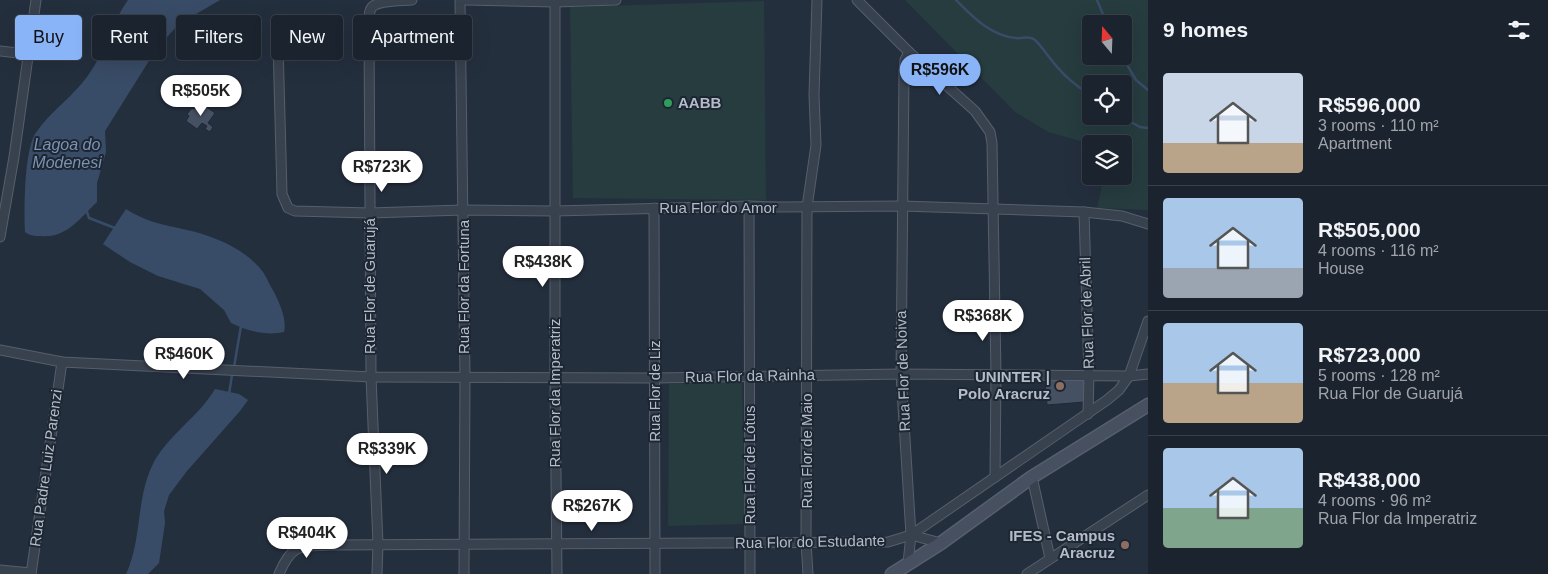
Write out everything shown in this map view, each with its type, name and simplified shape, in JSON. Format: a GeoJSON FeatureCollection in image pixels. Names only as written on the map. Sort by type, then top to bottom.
{"type":"FeatureCollection","features":[{"type":"Feature","properties":{"kind":"main road"},"geometry":{"type":"LineString","coordinates":[[892,574],[940,543],[1032,477],[1148,405]]}},
{"type":"Feature","properties":{"kind":"street"},"geometry":{"type":"LineString","coordinates":[[34,15],[36,0]]}},
{"type":"Feature","properties":{"kind":"street","name":"Rua Flor de Guarujá"},"geometry":{"type":"LineString","coordinates":[[377,574],[378,544],[371,377],[369,28],[370,12],[373,6],[379,2],[412,0]]}},
{"type":"Feature","properties":{"kind":"street","name":"Rua Flor da Fortuna"},"geometry":{"type":"LineString","coordinates":[[460,0],[464,210],[464,574]]}},
{"type":"Feature","properties":{"kind":"street"},"geometry":{"type":"LineString","coordinates":[[464,0],[555,2],[616,0]]}},
{"type":"Feature","properties":{"kind":"street","name":"Rua Flor de Maio"},"geometry":{"type":"LineString","coordinates":[[808,574],[806,542],[808,376],[807,207],[816,145],[814,94],[817,0]]}},
{"type":"Feature","properties":{"kind":"street"},"geometry":{"type":"LineString","coordinates":[[857,0],[909,52],[975,111],[990,132],[992,143],[996,375],[995,477]]}},
{"type":"Feature","properties":{"kind":"street","name":"Rua Flor da Imperatriz"},"geometry":{"type":"LineString","coordinates":[[555,2],[557,574]]}},
{"type":"Feature","properties":{"kind":"street"},"geometry":{"type":"LineString","coordinates":[[0,51],[15,53]]}},
{"type":"Feature","properties":{"kind":"street","name":"Rua Flor de Noiva"},"geometry":{"type":"LineString","coordinates":[[908,564],[911,535],[900,374],[904,71],[905,60],[909,52]]}},
{"type":"Feature","properties":{"kind":"street"},"geometry":{"type":"LineString","coordinates":[[0,237],[14,157],[27,60]]}},
{"type":"Feature","properties":{"kind":"street","name":"Rua Flor do Amor"},"geometry":{"type":"LineString","coordinates":[[278,60],[282,194],[288,208],[300,212],[370,213],[749,206],[902,206],[1084,212],[1122,216],[1148,224]]}},
{"type":"Feature","properties":{"kind":"street","name":"Rua Flor de Lótus"},"geometry":{"type":"LineString","coordinates":[[749,206],[750,574]]}},
{"type":"Feature","properties":{"kind":"street","name":"Rua Flor de Liz"},"geometry":{"type":"LineString","coordinates":[[654,208],[655,574]]}},
{"type":"Feature","properties":{"kind":"street","name":"Rua Flor de Abril"},"geometry":{"type":"LineString","coordinates":[[1084,212],[1089,375],[1088,414]]}},
{"type":"Feature","properties":{"kind":"street","name":"Rua Flor do Estudante"},"geometry":{"type":"LineString","coordinates":[[279,574],[289,554],[298,548],[334,545],[888,542],[911,535],[1088,414],[1119,390],[1129,376],[1148,320]]}},
{"type":"Feature","properties":{"kind":"street","name":"Rua Flor da Rainha"},"geometry":{"type":"LineString","coordinates":[[0,350],[62,362],[371,377],[655,378],[900,374],[1129,376],[1148,374]]}},
{"type":"Feature","properties":{"kind":"street","name":"Rua Padre Luiz Parenzi"},"geometry":{"type":"LineString","coordinates":[[31,574],[62,362]]}},
{"type":"Feature","properties":{"kind":"street"},"geometry":{"type":"LineString","coordinates":[[1032,477],[1050,558]]}},
{"type":"Feature","properties":{"kind":"street"},"geometry":{"type":"LineString","coordinates":[[1027,574],[1148,495]]}},
{"type":"Feature","properties":{"kind":"street"},"geometry":{"type":"LineString","coordinates":[[911,535],[940,543]]}},
{"type":"Feature","properties":{"kind":"street"},"geometry":{"type":"LineString","coordinates":[[0,570],[31,574]]}},
{"type":"Feature","properties":{"kind":"green space"},"geometry":{"type":"Polygon","coordinates":[[[905,0],[1148,0],[1148,210],[1097,208],[1102,185],[1132,185],[1132,135],[1082,135],[1082,141],[1048,132],[1015,112],[905,0]]]}},
{"type":"Feature","properties":{"kind":"green space","name":"AABB"},"geometry":{"type":"Polygon","coordinates":[[[764,1],[766,200],[573,198],[570,7],[764,1]]]}},
{"type":"Feature","properties":{"kind":"green space"},"geometry":{"type":"Polygon","coordinates":[[[742,381],[745,524],[668,526],[669,384],[742,381]]]}},
{"type":"Feature","properties":{"kind":"water","name":"Lagoa do Modenesi"},"geometry":{"type":"Polygon","coordinates":[[[128,0],[220,0],[194,15],[176,15],[176,27],[166,38],[166,15],[119,15],[128,0]]]}},
{"type":"Feature","properties":{"kind":"water","name":"Lagoa do Modenesi"},"geometry":{"type":"Polygon","coordinates":[[[97,60],[149,60],[105,131],[106,152],[97,183],[97,202],[65,231],[49,236],[34,236],[25,232],[26,182],[31,143],[41,126],[78,88],[97,60]]]}},
{"type":"Feature","properties":{"kind":"water"},"geometry":{"type":"Polygon","coordinates":[[[126,209],[148,220],[218,240],[239,250],[248,257],[263,272],[281,307],[284,317],[284,332],[257,332],[231,323],[224,310],[200,289],[158,276],[130,262],[103,244],[126,209]]]}},
{"type":"Feature","properties":{"kind":"water"},"geometry":{"type":"Polygon","coordinates":[[[215,389],[239,394],[248,400],[187,471],[169,495],[164,511],[165,523],[159,563],[148,574],[126,574],[135,548],[143,492],[152,466],[166,445],[200,409],[215,389]]]}},
{"type":"Feature","properties":{"kind":"building"},"geometry":{"type":"Polygon","coordinates":[[[201,103],[215,113],[208,123],[213,127],[210,132],[205,129],[207,126],[202,123],[197,129],[186,121],[189,116],[187,114],[192,108],[194,109],[197,104],[201,103]]]}},
{"type":"Feature","properties":{"kind":"building"},"geometry":{"type":"Polygon","coordinates":[[[1085,379],[1085,402],[1047,405],[1045,380],[1085,379]]]}},
{"type":"Feature","properties":{"kind":"waterway"},"geometry":{"type":"LineString","coordinates":[[956,0],[983,25],[998,34],[1035,40],[1066,77],[1082,90]]}},
{"type":"Feature","properties":{"kind":"waterway"},"geometry":{"type":"LineString","coordinates":[[1097,0],[1103,15]]}},
{"type":"Feature","properties":{"kind":"waterway"},"geometry":{"type":"LineString","coordinates":[[1127,65],[1136,80],[1148,90]]}},
{"type":"Feature","properties":{"kind":"waterway"},"geometry":{"type":"LineString","coordinates":[[1132,123],[1140,127],[1148,128]]}},
{"type":"Feature","properties":{"kind":"waterway"},"geometry":{"type":"LineString","coordinates":[[86,209],[89,218],[115,228]]}},
{"type":"Feature","properties":{"kind":"waterway"},"geometry":{"type":"LineString","coordinates":[[234,367],[241,326]]}},
{"type":"Feature","properties":{"kind":"waterway"},"geometry":{"type":"LineString","coordinates":[[229,394],[232,375]]}},
{"type":"Feature","properties":{"kind":"place","name":"AABB"},"geometry":{"type":"Point","coordinates":[668,103]}},
{"type":"Feature","properties":{"kind":"place","name":"UNINTER | Polo Aracruz"},"geometry":{"type":"Point","coordinates":[1060,386]}},
{"type":"Feature","properties":{"kind":"place","name":"IFES - Campus Aracruz"},"geometry":{"type":"Point","coordinates":[1125,545]}}]}
